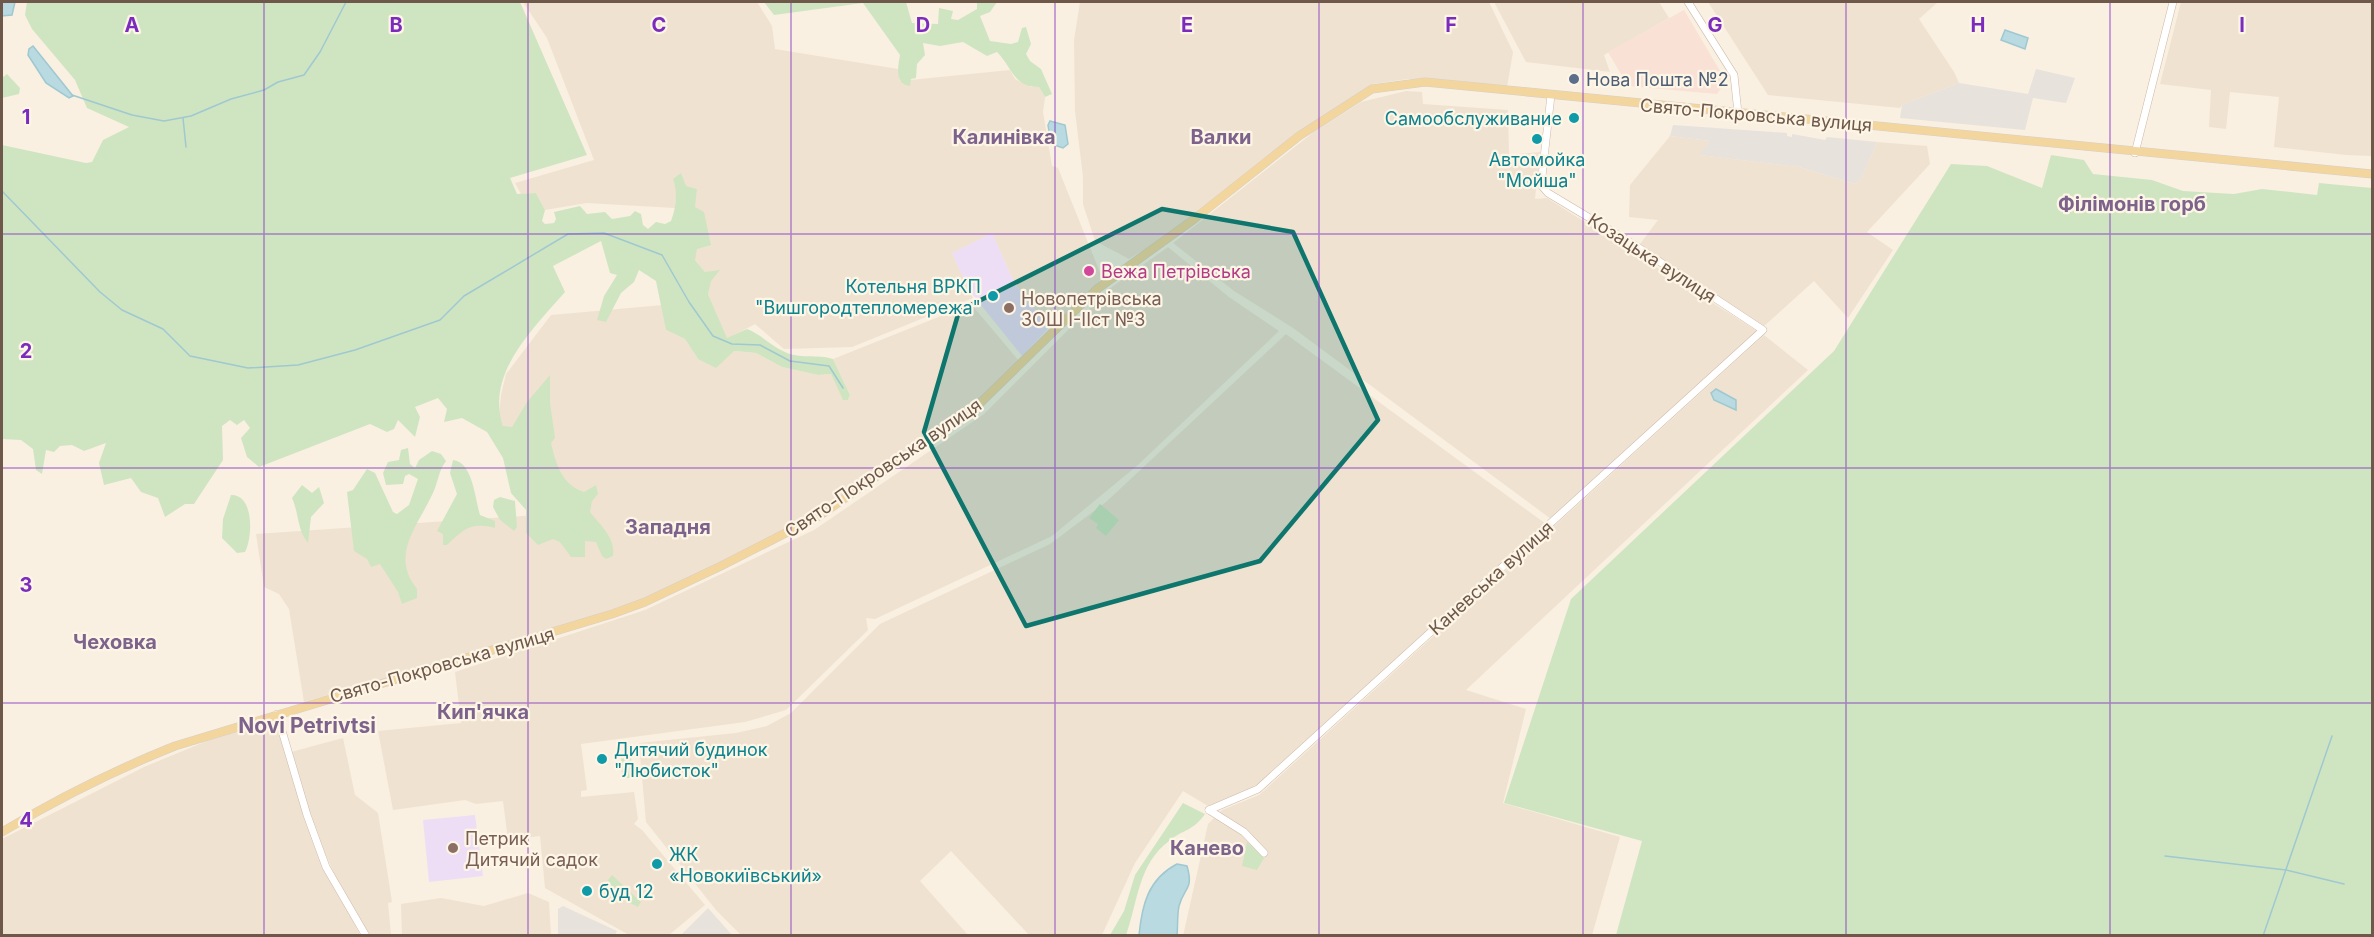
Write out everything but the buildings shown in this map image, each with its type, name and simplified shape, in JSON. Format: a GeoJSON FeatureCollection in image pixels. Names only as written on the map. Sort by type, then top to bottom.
{"type":"FeatureCollection","features":[{"type":"Feature","properties":{"kind":"main road","name":"Свято-Покровська вулиця"},"geometry":{"type":"LineString","coordinates":[[2,832],[39,809],[127,765],[175,746],[612,614],[645,602],[797,530],[966,416],[999,387],[1106,281],[1193,220],[1299,136],[1372,89],[1425,82],[2135,153],[2373,172]]}},
{"type":"Feature","properties":{"kind":"street"},"geometry":{"type":"LineString","coordinates":[[1688,2],[1734,75],[1738,113]]}},
{"type":"Feature","properties":{"kind":"street"},"geometry":{"type":"LineString","coordinates":[[2135,153],[2173,2]]}},
{"type":"Feature","properties":{"kind":"street","name":"Козацька вулиця"},"geometry":{"type":"LineString","coordinates":[[1551,95],[1541,184],[1548,193],[1633,244],[1764,330]]}},
{"type":"Feature","properties":{"kind":"street","name":"Каневська вулиця"},"geometry":{"type":"LineString","coordinates":[[1264,853],[1244,832],[1209,810],[1258,789],[1764,330]]}},
{"type":"Feature","properties":{"kind":"street"},"geometry":{"type":"LineString","coordinates":[[277,714],[319,850],[344,901],[366,936]]}},
{"type":"Feature","properties":{"kind":"highlighted area"},"geometry":{"type":"Polygon","coordinates":[[[1162,209],[1293,232],[1378,420],[1260,561],[1026,626],[924,432],[959,311],[1162,209]]]}},
{"type":"Feature","properties":{"kind":"shaded area"},"geometry":{"type":"Polygon","coordinates":[[[523,2],[757,2],[772,26],[775,49],[898,69],[900,81],[1010,70],[1015,79],[1031,87],[1039,87],[1045,97],[1043,112],[1052,166],[1058,168],[1101,275],[1099,284],[1049,328],[1015,284],[992,234],[968,289],[973,298],[852,347],[784,349],[755,324],[727,339],[708,294],[705,272],[695,260],[695,207],[677,189],[675,208],[587,203],[545,210],[536,193],[521,194],[515,183],[594,160],[547,38],[523,2]]]}},
{"type":"Feature","properties":{"kind":"shaded area"},"geometry":{"type":"Polygon","coordinates":[[[1080,2],[1489,2],[1513,52],[1507,87],[1408,79],[1373,84],[1311,125],[1163,239],[1129,259],[1095,241],[1083,204],[1083,177],[1075,111],[1074,40],[1080,2]]]}},
{"type":"Feature","properties":{"kind":"shaded area"},"geometry":{"type":"Polygon","coordinates":[[[1494,2],[1659,2],[1669,18],[1604,55],[1610,72],[1526,62],[1494,2]]]}},
{"type":"Feature","properties":{"kind":"shaded area"},"geometry":{"type":"Polygon","coordinates":[[[1708,2],[1938,2],[1919,19],[1959,83],[1902,105],[1900,108],[1768,95],[1708,2]]]}},
{"type":"Feature","properties":{"kind":"shaded area"},"geometry":{"type":"Polygon","coordinates":[[[2181,2],[2372,2],[2372,156],[2274,147],[2279,97],[2230,92],[2226,129],[2209,127],[2211,90],[2160,84],[2181,2]]]}},
{"type":"Feature","properties":{"kind":"shaded area"},"geometry":{"type":"Polygon","coordinates":[[[1684,10],[1726,81],[1717,94],[1628,86],[1608,52],[1684,10]]]}},
{"type":"Feature","properties":{"kind":"shaded area"},"geometry":{"type":"Polygon","coordinates":[[[2036,69],[2075,78],[2066,103],[2033,98],[2025,130],[1900,118],[1902,105],[1959,83],[2028,94],[2036,69]]]}},
{"type":"Feature","properties":{"kind":"shaded area"},"geometry":{"type":"Polygon","coordinates":[[[1406,91],[1422,92],[1423,104],[1508,110],[1509,155],[1540,152],[1535,199],[1547,198],[1757,331],[1551,519],[1293,328],[1234,291],[1173,243],[1315,131],[1361,102],[1406,91]]]}},
{"type":"Feature","properties":{"kind":"shaded area"},"geometry":{"type":"Polygon","coordinates":[[[1673,125],[1787,133],[1787,136],[1792,137],[1792,134],[1825,140],[1827,137],[1877,142],[1862,177],[1855,184],[1799,167],[1699,155],[1710,141],[1670,136],[1673,125]]]}},
{"type":"Feature","properties":{"kind":"shaded area"},"geometry":{"type":"Polygon","coordinates":[[[1670,136],[1710,141],[1700,155],[1799,167],[1855,184],[1862,177],[1877,142],[1927,146],[1930,164],[1867,232],[1893,250],[1848,318],[1814,281],[1763,327],[1640,244],[1658,220],[1629,217],[1630,185],[1670,136]]]}},
{"type":"Feature","properties":{"kind":"shaded area","name":"Новопетрівська ЗОШ I-IIст №3"},"geometry":{"type":"Polygon","coordinates":[[[992,233],[1015,284],[1049,328],[1022,356],[968,289],[952,253],[992,233]]]}},
{"type":"Feature","properties":{"kind":"shaded area"},"geometry":{"type":"Polygon","coordinates":[[[1168,247],[1229,297],[1279,331],[1138,465],[1052,536],[875,619],[866,618],[868,630],[786,710],[745,722],[581,744],[587,790],[581,791],[581,797],[634,792],[638,819],[634,824],[642,830],[705,905],[669,935],[629,935],[545,888],[540,836],[508,840],[503,801],[476,804],[465,800],[393,810],[378,731],[461,723],[455,672],[645,610],[814,530],[984,414],[1109,289],[1168,247]]]}},
{"type":"Feature","properties":{"kind":"shaded area"},"geometry":{"type":"Polygon","coordinates":[[[971,304],[1020,362],[967,411],[795,528],[649,596],[579,621],[304,702],[289,609],[279,594],[264,587],[256,534],[536,515],[499,415],[506,374],[551,315],[663,305],[666,330],[685,339],[698,359],[734,351],[756,353],[782,367],[818,375],[831,374],[843,399],[848,400],[850,395],[833,359],[971,304]]]}},
{"type":"Feature","properties":{"kind":"shaded area"},"geometry":{"type":"Polygon","coordinates":[[[1286,334],[1546,524],[1264,780],[1250,789],[1208,806],[1183,791],[1135,863],[1102,935],[1029,935],[951,851],[920,881],[968,935],[741,935],[716,910],[646,822],[639,743],[736,733],[767,726],[791,713],[880,624],[1050,544],[1106,502],[1286,334]]]}},
{"type":"Feature","properties":{"kind":"shaded area"},"geometry":{"type":"Polygon","coordinates":[[[1764,335],[1808,370],[1466,690],[1526,709],[1503,803],[1620,837],[1592,935],[1183,936],[1208,824],[1222,810],[1259,795],[1764,335]]]}},
{"type":"Feature","properties":{"kind":"shaded area"},"geometry":{"type":"Polygon","coordinates":[[[275,721],[314,846],[360,935],[2,935],[2,839],[144,767],[214,738],[275,721]]]}},
{"type":"Feature","properties":{"kind":"shaded area"},"geometry":{"type":"Polygon","coordinates":[[[343,738],[355,795],[378,813],[392,902],[388,903],[391,935],[370,935],[343,892],[313,828],[291,752],[343,738]]]}},
{"type":"Feature","properties":{"kind":"shaded area","name":"Петрик Дитячий садок"},"geometry":{"type":"Polygon","coordinates":[[[475,815],[483,876],[429,882],[423,820],[475,815]]]}},
{"type":"Feature","properties":{"kind":"shaded area"},"geometry":{"type":"Polygon","coordinates":[[[528,893],[549,902],[551,935],[402,935],[401,904],[441,898],[484,906],[528,893]]]}},
{"type":"Feature","properties":{"kind":"shaded area"},"geometry":{"type":"Polygon","coordinates":[[[563,906],[617,931],[615,935],[558,935],[558,909],[563,906]]]}},
{"type":"Feature","properties":{"kind":"shaded area"},"geometry":{"type":"Polygon","coordinates":[[[708,908],[732,935],[681,935],[708,908]]]}},
{"type":"Feature","properties":{"kind":"green space"},"geometry":{"type":"Polygon","coordinates":[[[27,2],[520,2],[587,155],[510,178],[517,194],[536,193],[545,210],[542,221],[545,224],[554,223],[556,219],[554,212],[580,206],[587,214],[605,212],[612,219],[630,216],[635,211],[641,214],[643,225],[648,229],[656,222],[665,224],[671,221],[676,200],[673,179],[681,173],[686,186],[697,189],[695,207],[704,212],[711,245],[697,249],[695,260],[705,272],[720,270],[711,281],[708,294],[727,338],[747,329],[790,354],[833,359],[850,395],[848,400],[843,400],[831,374],[818,375],[782,367],[756,353],[734,351],[716,368],[698,359],[685,339],[666,330],[656,281],[639,270],[634,282],[621,293],[606,322],[597,320],[604,296],[617,275],[610,273],[601,241],[553,266],[565,292],[527,336],[516,353],[501,388],[499,407],[503,426],[512,427],[527,402],[550,375],[550,403],[555,438],[551,443],[555,459],[565,479],[576,489],[584,492],[596,485],[598,494],[592,501],[590,512],[612,543],[613,556],[606,559],[602,556],[596,542],[585,541],[585,557],[571,557],[560,542],[553,539],[538,545],[526,533],[526,510],[511,493],[503,458],[487,432],[462,418],[444,422],[447,409],[438,398],[415,407],[420,417],[415,437],[398,420],[394,429],[387,432],[370,424],[259,467],[247,457],[241,438],[250,428],[244,420],[237,425],[230,420],[222,426],[223,460],[194,504],[185,504],[165,517],[158,498],[141,492],[131,478],[104,485],[99,463],[106,443],[84,451],[72,445],[60,446],[54,452],[46,450],[42,474],[36,470],[33,449],[21,440],[2,439],[2,145],[86,163],[92,162],[103,140],[129,127],[87,108],[75,80],[32,29],[25,15],[27,2]]]}},
{"type":"Feature","properties":{"kind":"green space"},"geometry":{"type":"Polygon","coordinates":[[[764,2],[906,2],[912,23],[938,24],[939,8],[953,11],[951,19],[958,20],[977,9],[977,2],[997,2],[990,12],[980,16],[990,41],[1011,44],[1018,42],[1022,28],[1026,27],[1031,44],[1026,54],[1030,61],[1041,69],[1052,94],[1045,97],[1039,87],[1024,84],[1014,76],[997,52],[987,56],[963,42],[940,46],[923,43],[925,55],[917,64],[916,78],[911,79],[910,86],[905,85],[898,74],[900,55],[863,3],[774,15],[764,2]]]}},
{"type":"Feature","properties":{"kind":"green space"},"geometry":{"type":"Polygon","coordinates":[[[7,74],[20,88],[19,94],[2,98],[2,78],[7,74]]]}},
{"type":"Feature","properties":{"kind":"green space"},"geometry":{"type":"Polygon","coordinates":[[[2051,155],[2084,160],[2093,174],[2152,180],[2183,191],[2234,194],[2262,189],[2317,195],[2319,183],[2372,188],[2372,935],[1616,935],[1642,841],[1504,803],[1571,599],[1834,351],[1951,164],[1987,166],[2042,188],[2051,155]]]}},
{"type":"Feature","properties":{"kind":"green space"},"geometry":{"type":"Polygon","coordinates":[[[408,448],[410,464],[415,468],[419,460],[432,451],[441,454],[446,461],[409,541],[406,553],[409,577],[417,589],[417,598],[402,604],[398,592],[380,564],[371,567],[367,559],[354,551],[347,492],[353,490],[367,469],[375,473],[393,512],[397,514],[409,505],[418,479],[409,474],[405,476],[403,484],[386,485],[383,473],[388,462],[399,460],[401,450],[408,448]]]}},
{"type":"Feature","properties":{"kind":"green space"},"geometry":{"type":"Polygon","coordinates":[[[453,460],[465,467],[472,482],[480,515],[495,521],[495,528],[480,526],[468,528],[447,545],[443,545],[443,534],[437,531],[457,494],[450,473],[453,460]]]}},
{"type":"Feature","properties":{"kind":"green space"},"geometry":{"type":"Polygon","coordinates":[[[302,485],[312,493],[319,487],[324,503],[311,517],[308,543],[302,533],[292,498],[302,485]]]}},
{"type":"Feature","properties":{"kind":"green space"},"geometry":{"type":"Polygon","coordinates":[[[231,495],[244,501],[248,509],[250,527],[245,552],[237,553],[222,538],[223,519],[231,495]]]}},
{"type":"Feature","properties":{"kind":"green space"},"geometry":{"type":"Polygon","coordinates":[[[500,497],[515,501],[517,527],[514,531],[500,520],[493,507],[494,500],[500,497]]]}},
{"type":"Feature","properties":{"kind":"green space"},"geometry":{"type":"Polygon","coordinates":[[[1100,504],[1119,520],[1106,536],[1096,528],[1098,524],[1089,518],[1100,504]]]}},
{"type":"Feature","properties":{"kind":"green space"},"geometry":{"type":"Polygon","coordinates":[[[621,754],[631,754],[632,778],[622,778],[621,754]]]}},
{"type":"Feature","properties":{"kind":"green space"},"geometry":{"type":"Polygon","coordinates":[[[1183,803],[1205,814],[1196,824],[1174,837],[1159,850],[1140,884],[1126,935],[1110,935],[1124,911],[1135,875],[1183,803]]]}},
{"type":"Feature","properties":{"kind":"green space"},"geometry":{"type":"Polygon","coordinates":[[[1247,842],[1264,858],[1257,870],[1242,866],[1247,842]]]}},
{"type":"Feature","properties":{"kind":"green space"},"geometry":{"type":"Polygon","coordinates":[[[612,875],[641,902],[638,907],[601,889],[612,875]]]}},
{"type":"Feature","properties":{"kind":"water"},"geometry":{"type":"Polygon","coordinates":[[[2,2],[15,2],[12,15],[2,16],[2,2]]]}},
{"type":"Feature","properties":{"kind":"water"},"geometry":{"type":"Polygon","coordinates":[[[2005,30],[2028,38],[2025,49],[2001,40],[2005,30]]]}},
{"type":"Feature","properties":{"kind":"water"},"geometry":{"type":"Polygon","coordinates":[[[33,46],[73,96],[69,98],[46,83],[28,55],[29,49],[33,46]]]}},
{"type":"Feature","properties":{"kind":"water"},"geometry":{"type":"Polygon","coordinates":[[[1050,121],[1065,125],[1068,144],[1063,148],[1051,144],[1048,125],[1050,121]]]}},
{"type":"Feature","properties":{"kind":"water"},"geometry":{"type":"Polygon","coordinates":[[[1716,389],[1736,400],[1736,410],[1714,400],[1711,393],[1716,389]]]}},
{"type":"Feature","properties":{"kind":"water"},"geometry":{"type":"Polygon","coordinates":[[[1177,864],[1187,866],[1189,884],[1179,906],[1177,935],[1139,935],[1148,894],[1159,877],[1177,864]]]}},
{"type":"Feature","properties":{"kind":"waterway"},"geometry":{"type":"LineString","coordinates":[[72,95],[132,115],[164,121],[191,116],[231,99],[304,75],[320,52],[346,2]]}},
{"type":"Feature","properties":{"kind":"waterway"},"geometry":{"type":"LineString","coordinates":[[183,118],[186,147]]}},
{"type":"Feature","properties":{"kind":"waterway"},"geometry":{"type":"LineString","coordinates":[[2,191],[100,292],[122,310],[163,329],[190,356],[248,368],[298,365],[355,350],[440,320],[464,296],[568,234],[604,233],[662,255],[689,302],[713,336],[732,344],[760,345],[790,361],[829,366],[843,388]]}},
{"type":"Feature","properties":{"kind":"waterway"},"geometry":{"type":"LineString","coordinates":[[2263,936],[2332,736]]}},
{"type":"Feature","properties":{"kind":"waterway"},"geometry":{"type":"LineString","coordinates":[[2165,856],[2286,870],[2344,884]]}},
{"type":"Feature","properties":{"kind":"place","name":"Нова Пошта №2"},"geometry":{"type":"Point","coordinates":[1574,79]}},
{"type":"Feature","properties":{"kind":"place","name":"Самообслуживание"},"geometry":{"type":"Point","coordinates":[1574,118]}},
{"type":"Feature","properties":{"kind":"place","name":"Автомойка \"Мойша\""},"geometry":{"type":"Point","coordinates":[1537,139]}},
{"type":"Feature","properties":{"kind":"place","name":"Вежа Петрівська"},"geometry":{"type":"Point","coordinates":[1089,271]}},
{"type":"Feature","properties":{"kind":"place","name":"Котельня ВРКП \"Вишгородтепломережа\""},"geometry":{"type":"Point","coordinates":[993,296]}},
{"type":"Feature","properties":{"kind":"place","name":"Новопетрівська ЗОШ I-IIст №3"},"geometry":{"type":"Point","coordinates":[1009,308]}},
{"type":"Feature","properties":{"kind":"place","name":"Дитячий будинок \"Любисток\""},"geometry":{"type":"Point","coordinates":[602,759]}},
{"type":"Feature","properties":{"kind":"place","name":"Петрик Дитячий садок"},"geometry":{"type":"Point","coordinates":[453,848]}},
{"type":"Feature","properties":{"kind":"place","name":"ЖК «Новокиївський»"},"geometry":{"type":"Point","coordinates":[657,864]}},
{"type":"Feature","properties":{"kind":"place","name":"буд 12"},"geometry":{"type":"Point","coordinates":[587,891]}},
{"type":"Feature","properties":{"kind":"district","name":"Калинівка"},"geometry":{"type":"Point","coordinates":[1004,137]}},
{"type":"Feature","properties":{"kind":"district","name":"Валки"},"geometry":{"type":"Point","coordinates":[1221,137]}},
{"type":"Feature","properties":{"kind":"district","name":"Філімонів горб"},"geometry":{"type":"Point","coordinates":[2132,204]}},
{"type":"Feature","properties":{"kind":"district","name":"Западня"},"geometry":{"type":"Point","coordinates":[668,527]}},
{"type":"Feature","properties":{"kind":"district","name":"Чеховка"},"geometry":{"type":"Point","coordinates":[115,642]}},
{"type":"Feature","properties":{"kind":"district","name":"Кип'ячка"},"geometry":{"type":"Point","coordinates":[483,712]}},
{"type":"Feature","properties":{"kind":"district","name":"Novi Petrivtsi"},"geometry":{"type":"Point","coordinates":[307,725]}},
{"type":"Feature","properties":{"kind":"district","name":"Канево"},"geometry":{"type":"Point","coordinates":[1207,848]}}]}
